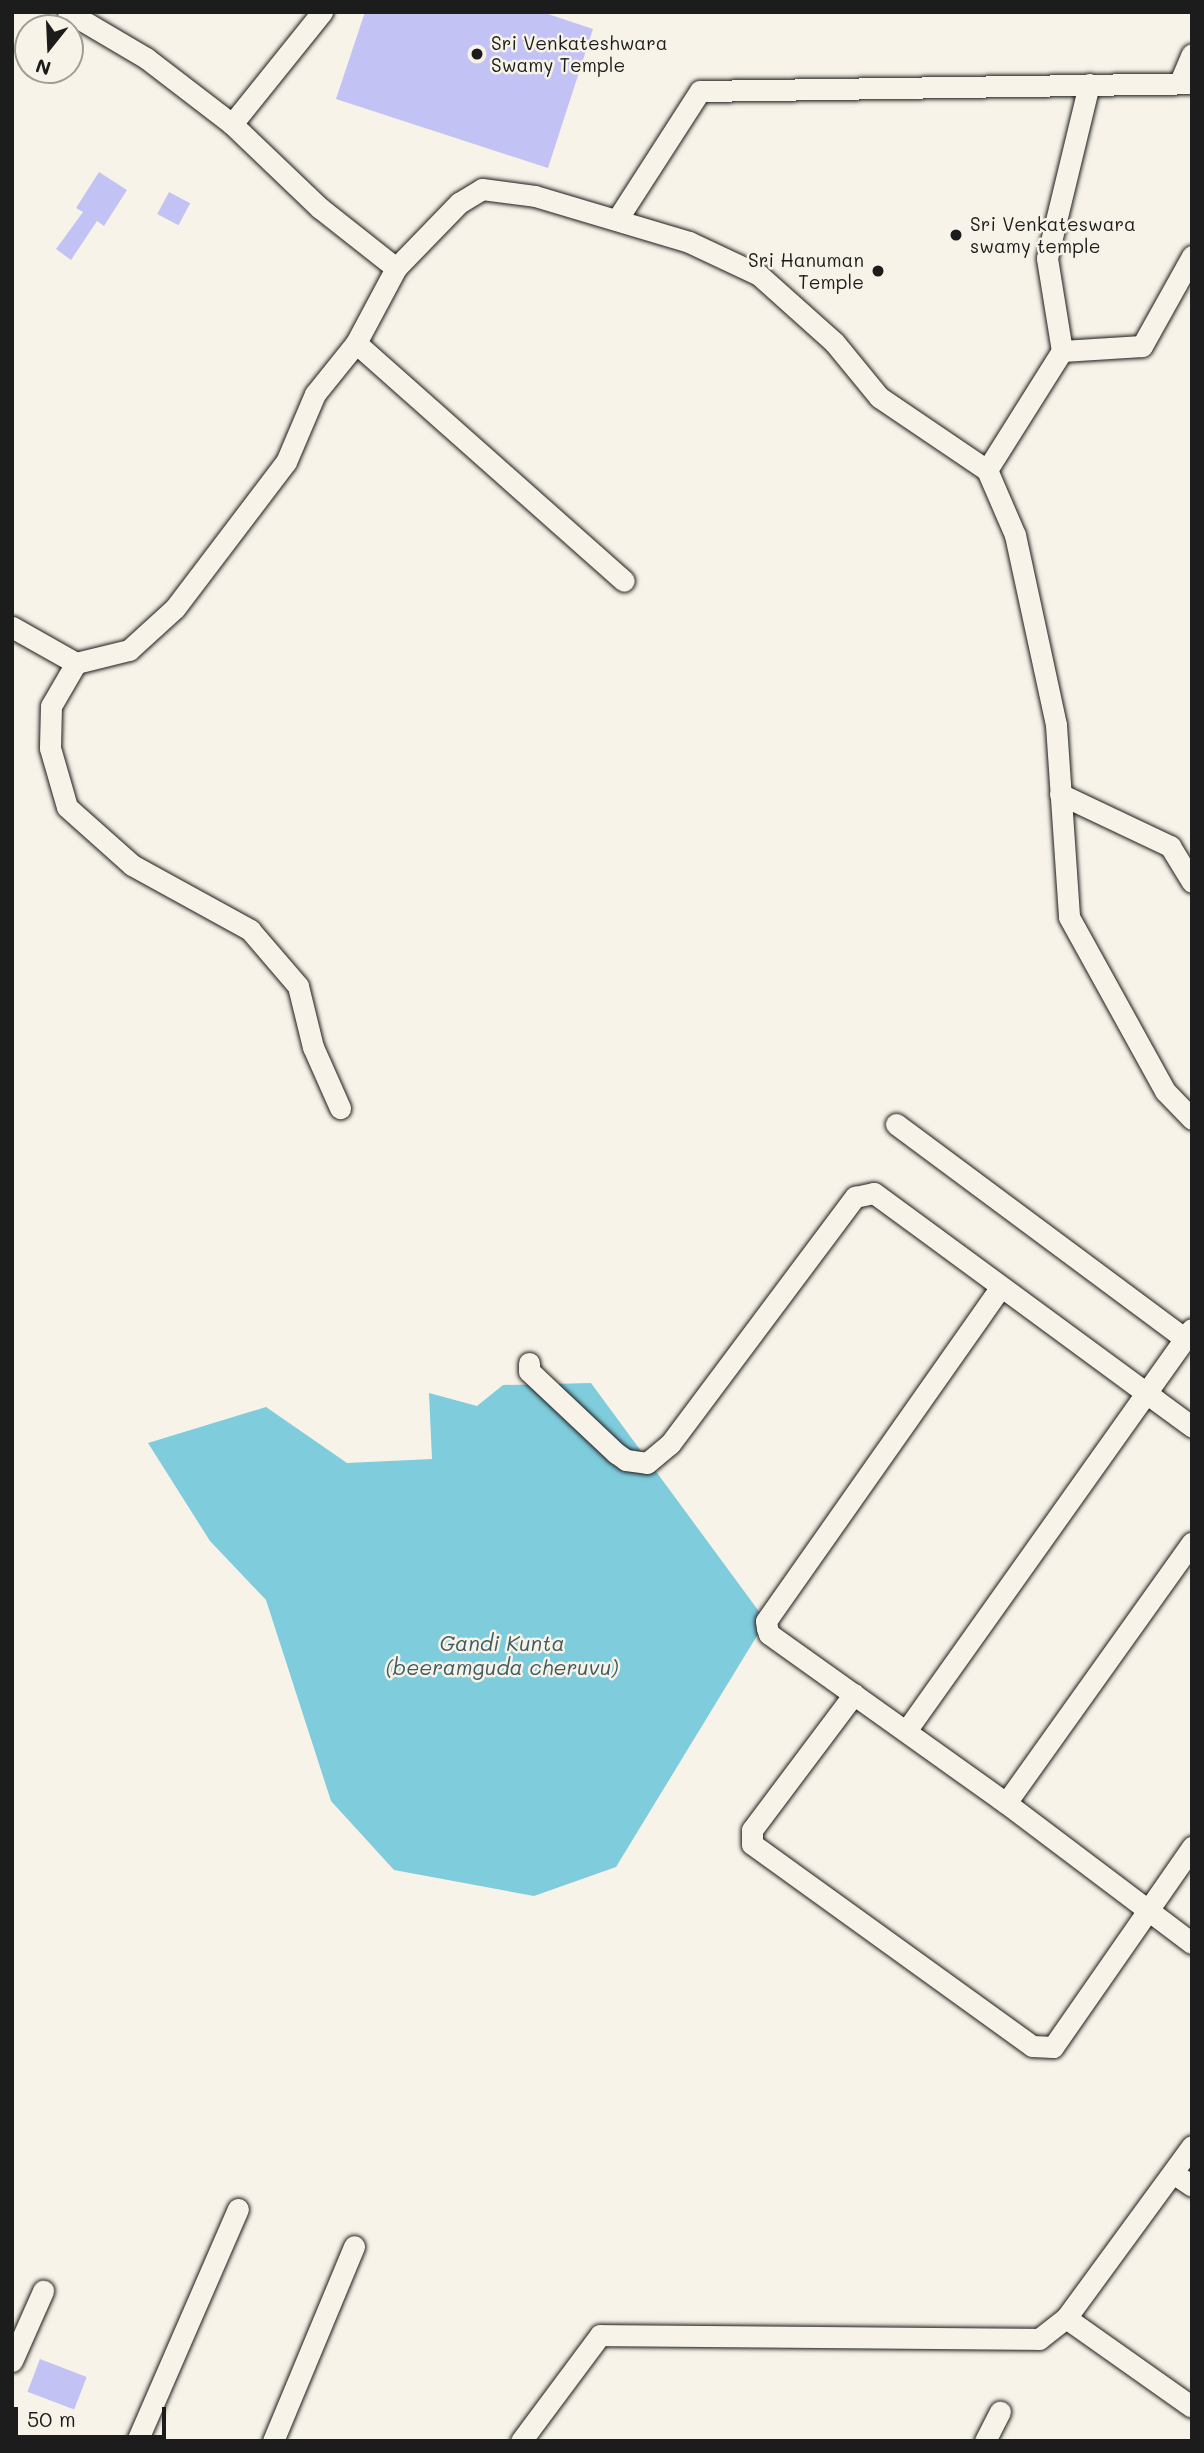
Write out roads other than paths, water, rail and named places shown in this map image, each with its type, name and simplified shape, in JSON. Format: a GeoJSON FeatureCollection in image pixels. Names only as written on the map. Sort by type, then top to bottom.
{"type":"FeatureCollection","features":[{"type":"Feature","properties":{"kind":"street"},"geometry":{"type":"LineString","coordinates":[[68,12],[146,58],[232,124],[320,208],[396,268]]}},
{"type":"Feature","properties":{"kind":"street"},"geometry":{"type":"LineString","coordinates":[[232,124],[322,12]]}},
{"type":"Feature","properties":{"kind":"street"},"geometry":{"type":"LineString","coordinates":[[618,218],[700,91],[1186,83],[1192,54]]}},
{"type":"Feature","properties":{"kind":"street"},"geometry":{"type":"LineString","coordinates":[[987,470],[1062,351],[1047,258],[1089,84]]}},
{"type":"Feature","properties":{"kind":"street"},"geometry":{"type":"LineString","coordinates":[[12,626],[76,663],[129,650],[175,608],[286,462],[315,394],[356,343],[396,268],[459,203],[482,189],[535,196],[618,218],[689,242],[759,275],[834,342],[879,397],[987,470],[1015,535],[1056,725],[1069,917],[1165,1091],[1192,1119]]}},
{"type":"Feature","properties":{"kind":"street"},"geometry":{"type":"LineString","coordinates":[[1062,351],[1142,346],[1192,256]]}},
{"type":"Feature","properties":{"kind":"street"},"geometry":{"type":"LineString","coordinates":[[356,343],[624,581]]}},
{"type":"Feature","properties":{"kind":"street"},"geometry":{"type":"LineString","coordinates":[[76,663],[51,706],[50,748],[67,807],[132,865],[250,929],[298,986],[313,1047],[340,1108]]}},
{"type":"Feature","properties":{"kind":"street"},"geometry":{"type":"LineString","coordinates":[[1060,794],[1170,846],[1192,882]]}},
{"type":"Feature","properties":{"kind":"street"},"geometry":{"type":"LineString","coordinates":[[896,1125],[1188,1334],[906,1731]]}},
{"type":"Feature","properties":{"kind":"street"},"geometry":{"type":"LineString","coordinates":[[529,1363],[530,1371],[616,1452],[626,1460],[647,1463],[670,1444],[855,1197],[863,1192],[874,1193],[1192,1427]]}},
{"type":"Feature","properties":{"kind":"street"},"geometry":{"type":"LineString","coordinates":[[1000,1288],[766,1621],[769,1634],[1006,1803],[1192,1943]]}},
{"type":"Feature","properties":{"kind":"street"},"geometry":{"type":"LineString","coordinates":[[1006,1803],[1192,1542]]}},
{"type":"Feature","properties":{"kind":"street"},"geometry":{"type":"LineString","coordinates":[[854,1694],[752,1830],[752,1844],[1043,2050],[1053,2047],[1192,1847]]}},
{"type":"Feature","properties":{"kind":"street"},"geometry":{"type":"LineString","coordinates":[[521,2441],[600,2334],[1031,2341],[1066,2318],[1192,2146]]}},
{"type":"Feature","properties":{"kind":"street"},"geometry":{"type":"LineString","coordinates":[[1173,2173],[1192,2186]]}},
{"type":"Feature","properties":{"kind":"street"},"geometry":{"type":"LineString","coordinates":[[136,2441],[238,2209]]}},
{"type":"Feature","properties":{"kind":"street"},"geometry":{"type":"LineString","coordinates":[[273,2441],[354,2246]]}},
{"type":"Feature","properties":{"kind":"street"},"geometry":{"type":"LineString","coordinates":[[12,2361],[43,2291]]}},
{"type":"Feature","properties":{"kind":"street"},"geometry":{"type":"LineString","coordinates":[[1066,2318],[1192,2407]]}},
{"type":"Feature","properties":{"kind":"street"},"geometry":{"type":"LineString","coordinates":[[985,2441],[1000,2412]]}},
{"type":"Feature","properties":{"kind":"water","name":"Gandi Kunta (beeramguda cheruvu)"},"geometry":{"type":"Polygon","coordinates":[[[591,1383],[766,1621],[616,1867],[534,1896],[394,1870],[331,1801],[266,1600],[210,1541],[148,1443],[266,1407],[347,1463],[432,1459],[429,1393],[477,1406],[503,1385],[591,1383]]]}},
{"type":"Feature","properties":{"kind":"place","name":"Sri Venkateshwara Swamy Temple"},"geometry":{"type":"Point","coordinates":[477,54]}},
{"type":"Feature","properties":{"kind":"place","name":"Sri Venkateswara swamy temple"},"geometry":{"type":"Point","coordinates":[956,235]}},
{"type":"Feature","properties":{"kind":"place","name":"Sri Hanuman Temple"},"geometry":{"type":"Point","coordinates":[878,271]}}]}
